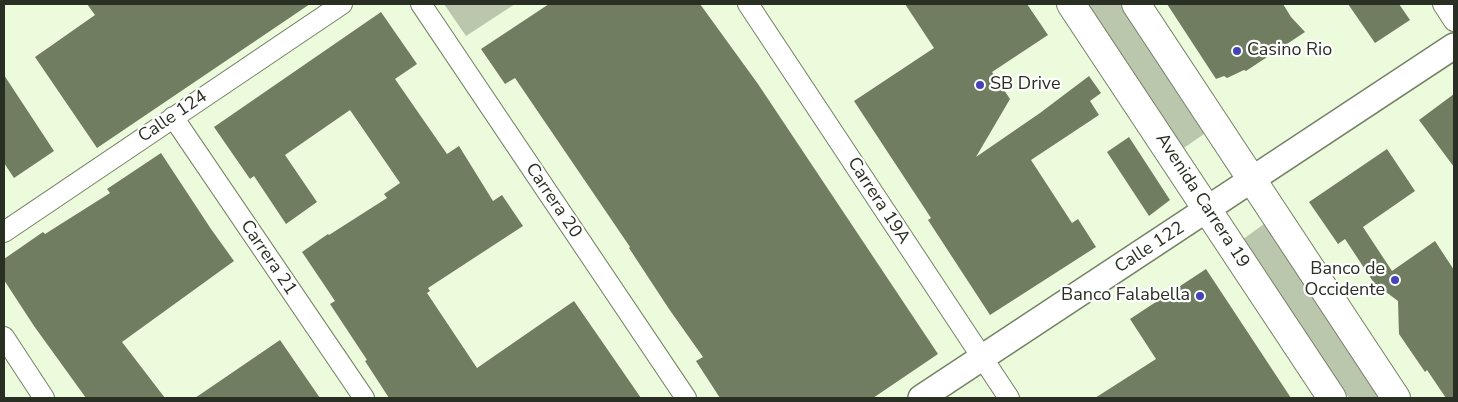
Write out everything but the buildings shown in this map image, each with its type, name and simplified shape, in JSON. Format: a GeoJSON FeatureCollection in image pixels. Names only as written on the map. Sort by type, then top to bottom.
{"type":"FeatureCollection","features":[{"type":"Feature","properties":{"kind":"main road","name":"Avenida Carrera 19"},"geometry":{"type":"LineString","coordinates":[[1071,4],[1332,398]]}},
{"type":"Feature","properties":{"kind":"main road"},"geometry":{"type":"LineString","coordinates":[[1136,4],[1396,398]]}},
{"type":"Feature","properties":{"kind":"street","name":"Calle 124"},"geometry":{"type":"LineString","coordinates":[[4,232],[342,4]]}},
{"type":"Feature","properties":{"kind":"street","name":"Carrera 20"},"geometry":{"type":"LineString","coordinates":[[421,4],[686,398]]}},
{"type":"Feature","properties":{"kind":"street","name":"Carrera 19A"},"geometry":{"type":"LineString","coordinates":[[748,4],[1009,398]]}},
{"type":"Feature","properties":{"kind":"street"},"geometry":{"type":"LineString","coordinates":[[1443,4],[1454,22]]}},
{"type":"Feature","properties":{"kind":"street","name":"Calle 122"},"geometry":{"type":"LineString","coordinates":[[921,398],[1454,46]]}},
{"type":"Feature","properties":{"kind":"street","name":"Carrera 21"},"geometry":{"type":"LineString","coordinates":[[173,117],[364,398]]}},
{"type":"Feature","properties":{"kind":"street"},"geometry":{"type":"LineString","coordinates":[[4,337],[44,398]]}},
{"type":"Feature","properties":{"kind":"green space"},"geometry":{"type":"Polygon","coordinates":[[[444,4],[515,4],[466,36],[444,4]]]}},
{"type":"Feature","properties":{"kind":"green space"},"geometry":{"type":"Polygon","coordinates":[[[1085,4],[1120,4],[1204,134],[1181,150],[1085,4]]]}},
{"type":"Feature","properties":{"kind":"green space"},"geometry":{"type":"Polygon","coordinates":[[[1264,224],[1382,398],[1349,398],[1242,240],[1264,224]]]}},
{"type":"Feature","properties":{"kind":"place","name":"Casino Rio"},"geometry":{"type":"Point","coordinates":[1237,51]}},
{"type":"Feature","properties":{"kind":"place","name":"SB Drive"},"geometry":{"type":"Point","coordinates":[980,85]}},
{"type":"Feature","properties":{"kind":"place","name":"Banco de Occidente"},"geometry":{"type":"Point","coordinates":[1395,280]}},
{"type":"Feature","properties":{"kind":"place","name":"Banco Falabella"},"geometry":{"type":"Point","coordinates":[1200,296]}}]}
